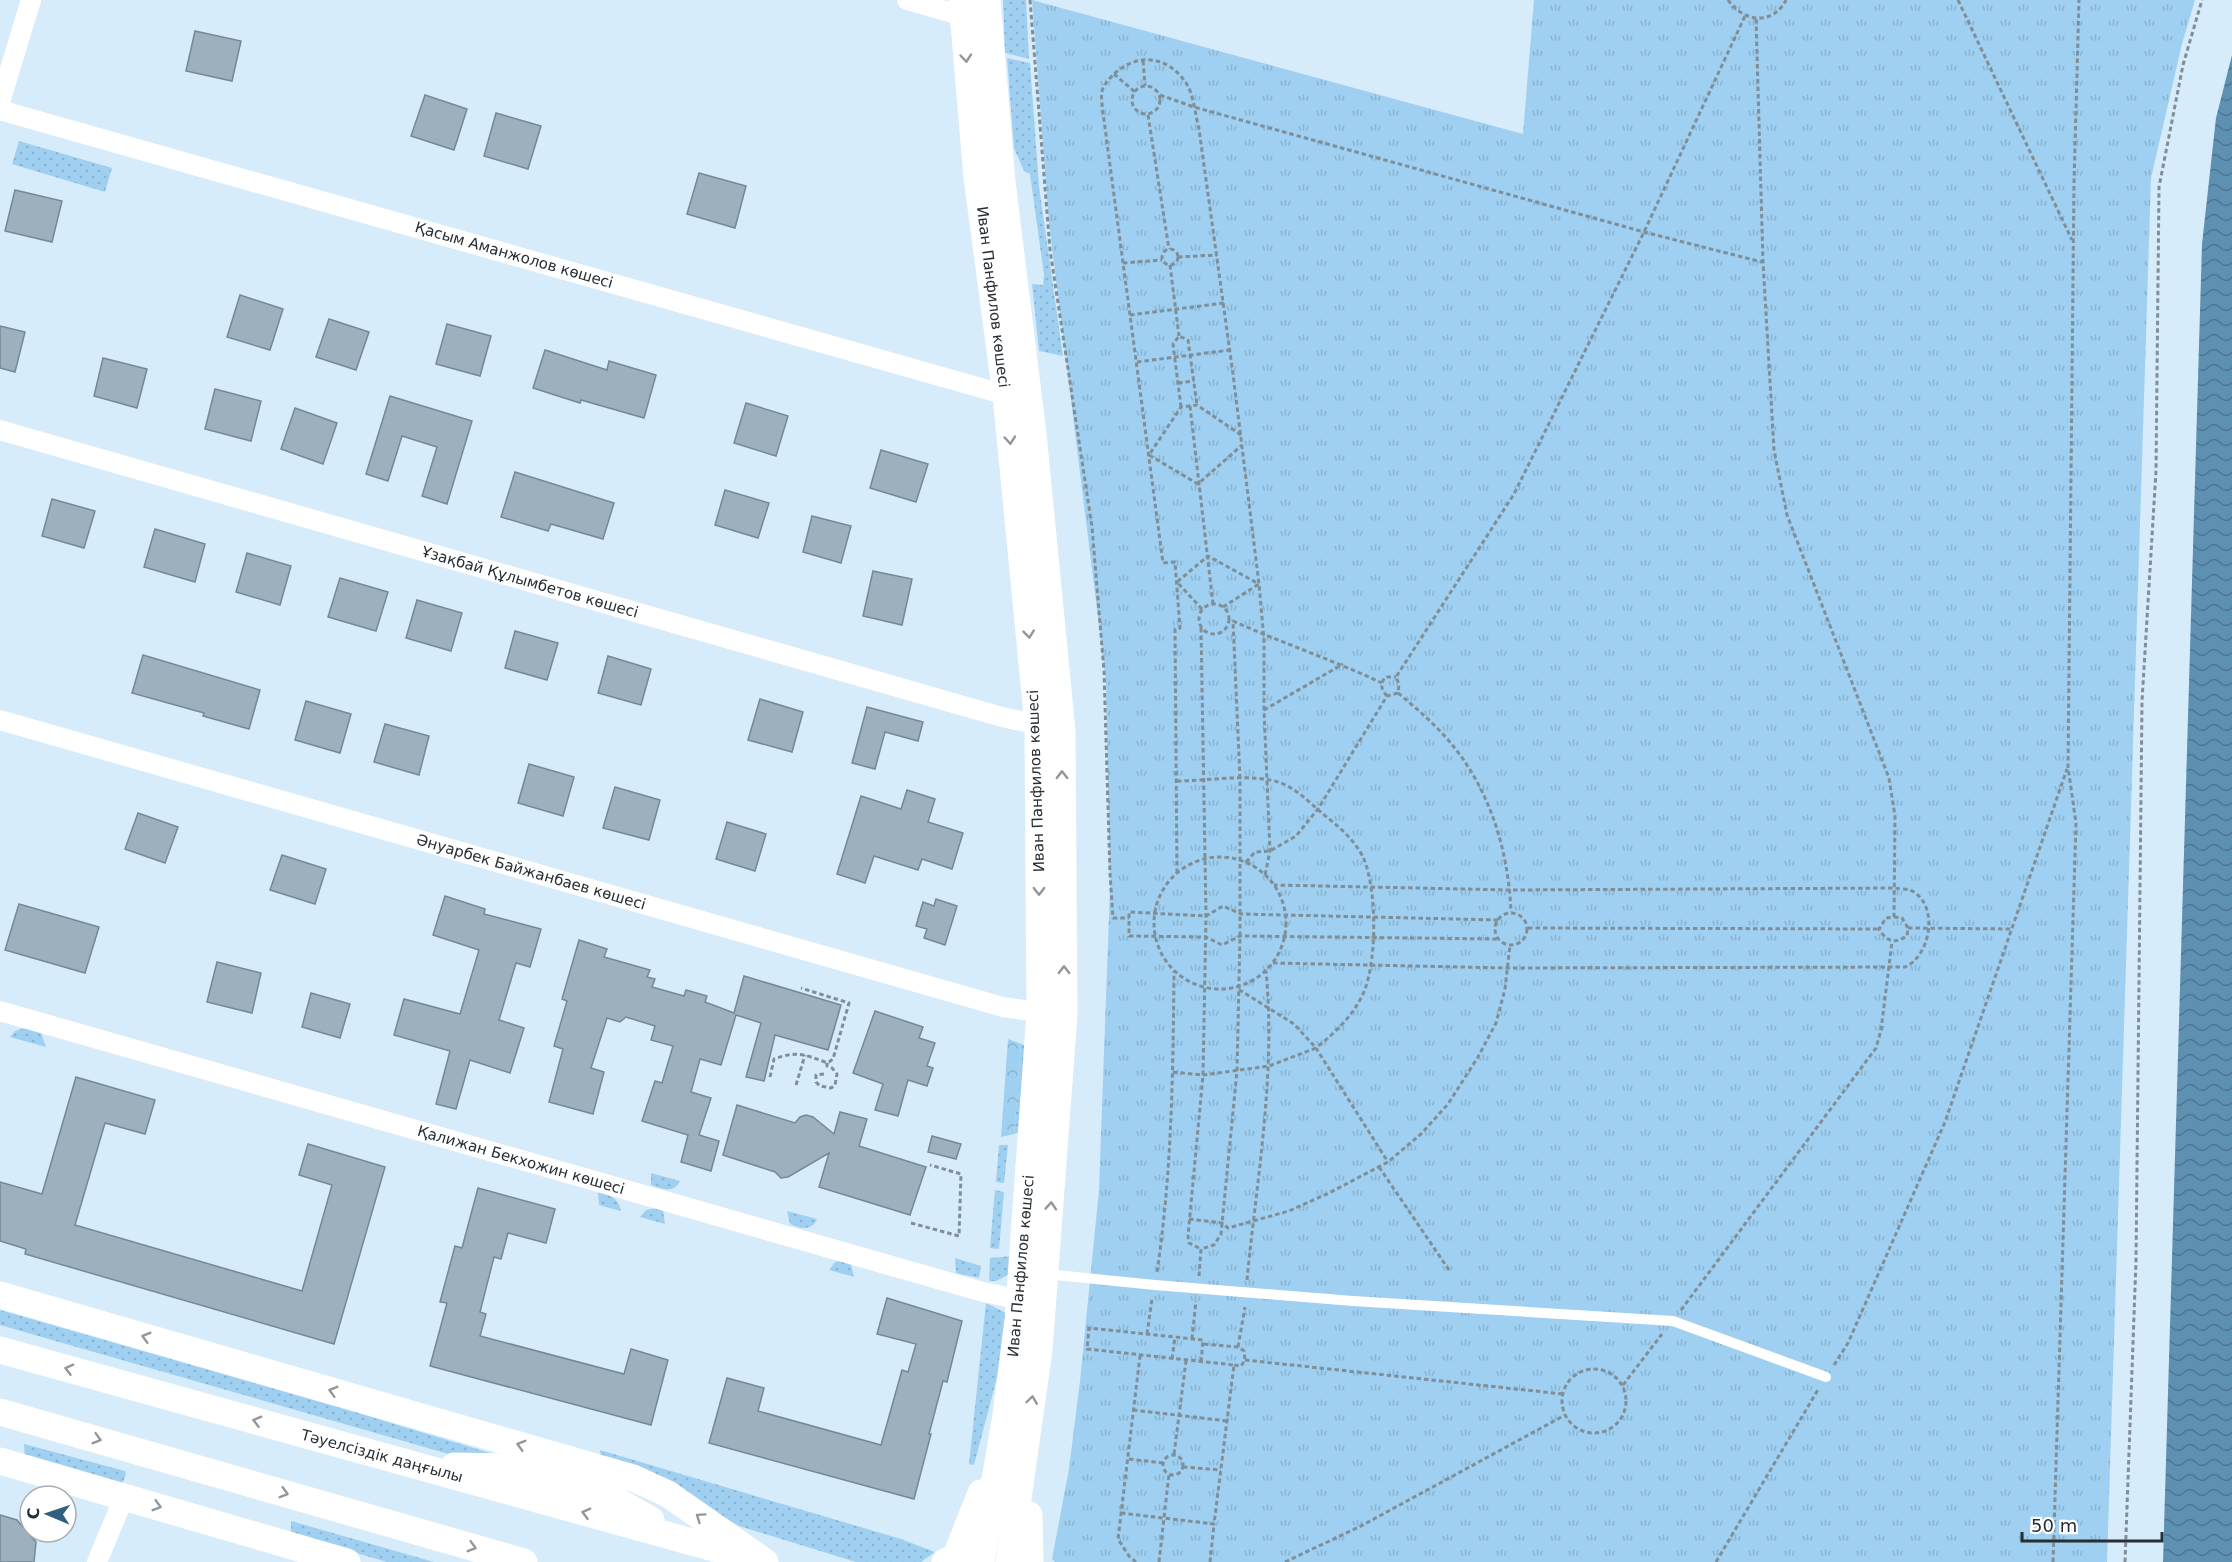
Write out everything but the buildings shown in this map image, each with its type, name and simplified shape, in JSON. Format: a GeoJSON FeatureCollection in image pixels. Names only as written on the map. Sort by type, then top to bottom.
{"type":"FeatureCollection","features":[{"type":"Feature","properties":{"kind":"main road","name":"Иван Панфилов көшесі"},"geometry":{"type":"LineString","coordinates":[[981,1562],[1006,1415],[1031,1302],[1046,1274],[1052,1014],[1050,728],[1017,397],[987,0]]}},
{"type":"Feature","properties":{"kind":"main road","name":"Иван Панфилов көшесі"},"geometry":{"type":"LineString","coordinates":[[962,8],[977,177],[1017,397]]}},
{"type":"Feature","properties":{"kind":"main road","name":"Иван Панфилов көшесі"},"geometry":{"type":"LineString","coordinates":[[1009,1562],[1025,1447],[1031,1302],[1052,1014]]}},
{"type":"Feature","properties":{"kind":"main road"},"geometry":{"type":"LineString","coordinates":[[0,1295],[633,1478],[668,1494],[765,1562]]}},
{"type":"Feature","properties":{"kind":"main road","name":"Тәуелсіздік даңғылы"},"geometry":{"type":"LineString","coordinates":[[0,1350],[765,1562]]}},
{"type":"Feature","properties":{"kind":"main road"},"geometry":{"type":"LineString","coordinates":[[0,1412],[524,1562]]}},
{"type":"Feature","properties":{"kind":"main road"},"geometry":{"type":"LineString","coordinates":[[945,1562],[956,1556],[977,1506],[1006,1415]]}},
{"type":"Feature","properties":{"kind":"main road"},"geometry":{"type":"LineString","coordinates":[[1025,1447],[1030,1562]]}},
{"type":"Feature","properties":{"kind":"main road"},"geometry":{"type":"LineString","coordinates":[[0,1461],[340,1561]]}},
{"type":"Feature","properties":{"kind":"street"},"geometry":{"type":"LineString","coordinates":[[0,102],[31,0]]}},
{"type":"Feature","properties":{"kind":"street"},"geometry":{"type":"LineString","coordinates":[[908,0],[962,8]]}},
{"type":"Feature","properties":{"kind":"street","name":"Қасым Аманжолов көшесі"},"geometry":{"type":"LineString","coordinates":[[0,110],[1017,397]]}},
{"type":"Feature","properties":{"kind":"street","name":"Ұзақбай Құлымбетов көшесі"},"geometry":{"type":"LineString","coordinates":[[0,430],[979,710],[1050,728]]}},
{"type":"Feature","properties":{"kind":"street","name":"Әнуарбек Байжанбаев көшесі"},"geometry":{"type":"LineString","coordinates":[[0,720],[1003,1007],[1052,1014]]}},
{"type":"Feature","properties":{"kind":"street","name":"Қалижан Бекхожин көшесі"},"geometry":{"type":"LineString","coordinates":[[0,1011],[983,1292],[1031,1302]]}},
{"type":"Feature","properties":{"kind":"street"},"geometry":{"type":"LineString","coordinates":[[96,1562],[124,1497]]}},
{"type":"Feature","properties":{"kind":"lane"},"geometry":{"type":"LineString","coordinates":[[1046,1274],[1353,1301],[1673,1321],[1826,1377]]}},
{"type":"Feature","properties":{"kind":"path"},"geometry":{"type":"LineString","coordinates":[[1030,0],[1050,250],[1092,527],[1104,671],[1113,918],[1129,918]]}},
{"type":"Feature","properties":{"kind":"path"},"geometry":{"type":"LineString","coordinates":[[1728,0],[1734,9],[1745,16],[1756,19],[1777,12],[1786,0]]}},
{"type":"Feature","properties":{"kind":"path"},"geometry":{"type":"LineString","coordinates":[[1958,0],[2073,242]]}},
{"type":"Feature","properties":{"kind":"path"},"geometry":{"type":"LineString","coordinates":[[2053,1562],[2076,824],[2068,767],[2073,242],[2079,0]]}},
{"type":"Feature","properties":{"kind":"path"},"geometry":{"type":"LineString","coordinates":[[2125,1562],[2136,1262],[2142,701],[2156,471],[2159,187],[2183,65],[2202,0]]}},
{"type":"Feature","properties":{"kind":"path"},"geometry":{"type":"LineString","coordinates":[[1396,677],[1514,494],[1644,232],[1745,16]]}},
{"type":"Feature","properties":{"kind":"path"},"geometry":{"type":"LineString","coordinates":[[1756,19],[1763,262],[1774,450],[1787,515],[1889,778],[1895,816],[1894,916]]}},
{"type":"Feature","properties":{"kind":"path"},"geometry":{"type":"LineString","coordinates":[[1177,873],[1175,629],[1180,628],[1177,582],[1175,562],[1163,563],[1102,105],[1102,90],[1109,78],[1125,64],[1152,59],[1171,66],[1186,82],[1194,107],[1224,303],[1264,635],[1264,710],[1270,851],[1266,875]]}},
{"type":"Feature","properties":{"kind":"path"},"geometry":{"type":"LineString","coordinates":[[1143,61],[1145,86]]}},
{"type":"Feature","properties":{"kind":"path"},"geometry":{"type":"LineString","coordinates":[[1114,74],[1135,92]]}},
{"type":"Feature","properties":{"kind":"path"},"geometry":{"type":"LineString","coordinates":[[1160,95],[1159,108],[1148,114],[1139,113],[1133,106],[1132,96],[1135,92],[1145,86],[1154,88],[1160,95],[1194,107],[1644,232],[1763,262]]}},
{"type":"Feature","properties":{"kind":"path"},"geometry":{"type":"LineString","coordinates":[[1148,114],[1169,249]]}},
{"type":"Feature","properties":{"kind":"path"},"geometry":{"type":"LineString","coordinates":[[1162,260],[1162,253],[1169,249]]}},
{"type":"Feature","properties":{"kind":"path"},"geometry":{"type":"LineString","coordinates":[[1169,249],[1176,252],[1178,257]]}},
{"type":"Feature","properties":{"kind":"path"},"geometry":{"type":"LineString","coordinates":[[1178,257],[1216,255]]}},
{"type":"Feature","properties":{"kind":"path"},"geometry":{"type":"LineString","coordinates":[[1170,265],[1176,262],[1178,257]]}},
{"type":"Feature","properties":{"kind":"path"},"geometry":{"type":"LineString","coordinates":[[1123,263],[1162,260],[1170,265],[1177,309],[1179,336],[1173,344],[1181,407],[1149,455]]}},
{"type":"Feature","properties":{"kind":"path"},"geometry":{"type":"LineString","coordinates":[[1131,315],[1224,303]]}},
{"type":"Feature","properties":{"kind":"path"},"geometry":{"type":"LineString","coordinates":[[1179,336],[1188,340],[1197,405]]}},
{"type":"Feature","properties":{"kind":"path"},"geometry":{"type":"LineString","coordinates":[[1137,362],[1230,350]]}},
{"type":"Feature","properties":{"kind":"path"},"geometry":{"type":"LineString","coordinates":[[1178,383],[1194,381]]}},
{"type":"Feature","properties":{"kind":"path"},"geometry":{"type":"LineString","coordinates":[[1181,407],[1197,405],[1241,435]]}},
{"type":"Feature","properties":{"kind":"path"},"geometry":{"type":"LineString","coordinates":[[1190,406],[1213,604]]}},
{"type":"Feature","properties":{"kind":"path"},"geometry":{"type":"LineString","coordinates":[[1198,484],[1242,445]]}},
{"type":"Feature","properties":{"kind":"path"},"geometry":{"type":"LineString","coordinates":[[1149,455],[1198,484]]}},
{"type":"Feature","properties":{"kind":"path"},"geometry":{"type":"LineString","coordinates":[[1177,582],[1208,556]]}},
{"type":"Feature","properties":{"kind":"path"},"geometry":{"type":"LineString","coordinates":[[1208,556],[1259,584]]}},
{"type":"Feature","properties":{"kind":"path"},"geometry":{"type":"LineString","coordinates":[[1177,582],[1202,609]]}},
{"type":"Feature","properties":{"kind":"path"},"geometry":{"type":"LineString","coordinates":[[1223,608],[1259,584]]}},
{"type":"Feature","properties":{"kind":"path"},"geometry":{"type":"LineString","coordinates":[[1201,1249],[1189,1243],[1189,1219],[1203,1075],[1206,937],[1205,781],[1201,628],[1198,618],[1202,609],[1213,604],[1223,608],[1231,620],[1240,779],[1241,914],[1237,1071],[1221,1234]]}},
{"type":"Feature","properties":{"kind":"path"},"geometry":{"type":"LineString","coordinates":[[1231,620],[1264,635],[1343,664],[1382,683]]}},
{"type":"Feature","properties":{"kind":"path"},"geometry":{"type":"LineString","coordinates":[[1201,628],[1209,634],[1218,634],[1231,620]]}},
{"type":"Feature","properties":{"kind":"path"},"geometry":{"type":"LineString","coordinates":[[1264,710],[1343,664]]}},
{"type":"Feature","properties":{"kind":"path"},"geometry":{"type":"LineString","coordinates":[[1387,696],[1381,689],[1382,683],[1385,677],[1396,677]]}},
{"type":"Feature","properties":{"kind":"path"},"geometry":{"type":"LineString","coordinates":[[1396,677],[1400,684],[1398,693]]}},
{"type":"Feature","properties":{"kind":"path"},"geometry":{"type":"LineString","coordinates":[[1246,862],[1254,852],[1270,851],[1296,836],[1318,809],[1387,696],[1398,693]]}},
{"type":"Feature","properties":{"kind":"path"},"geometry":{"type":"LineString","coordinates":[[1398,693],[1435,725],[1464,760],[1491,807],[1505,853],[1511,912]]}},
{"type":"Feature","properties":{"kind":"path"},"geometry":{"type":"LineString","coordinates":[[1716,1562],[1848,1343],[1945,1122],[2068,767]]}},
{"type":"Feature","properties":{"kind":"path"},"geometry":{"type":"LineString","coordinates":[[1173,1072],[1203,1075],[1269,1066],[1316,1048],[1343,1026],[1365,990],[1371,966],[1373,937],[1372,888],[1363,857],[1345,832],[1296,791],[1268,780],[1177,781]]}},
{"type":"Feature","properties":{"kind":"path"},"geometry":{"type":"LineString","coordinates":[[1238,989],[1266,971],[1282,947],[1286,915],[1281,897],[1266,875],[1246,862],[1223,857],[1191,863],[1177,873],[1163,889],[1154,913],[1155,936],[1162,954],[1174,971],[1187,981],[1205,988],[1238,989],[1294,1024],[1316,1048],[1388,1162]]}},
{"type":"Feature","properties":{"kind":"path"},"geometry":{"type":"LineString","coordinates":[[1273,963],[1507,968],[1905,967],[1913,963],[1922,952],[1928,929],[1928,914],[1922,902],[1911,891],[1895,888],[1510,890],[1274,885]]}},
{"type":"Feature","properties":{"kind":"path"},"geometry":{"type":"LineString","coordinates":[[1498,920],[1241,914],[1223,906],[1206,915],[1130,912],[1129,918],[1129,936],[1206,937],[1222,945],[1240,936],[1498,939],[1510,945],[1520,943],[1526,938],[1528,928],[1522,916],[1511,912],[1504,914],[1498,920],[1495,930],[1498,939]]}},
{"type":"Feature","properties":{"kind":"path"},"geometry":{"type":"LineString","coordinates":[[1894,916],[1902,918],[1908,928],[1907,936],[1896,942],[1884,937],[1879,929],[1886,918],[1894,916]]}},
{"type":"Feature","properties":{"kind":"path"},"geometry":{"type":"LineString","coordinates":[[1528,928],[1879,929]]}},
{"type":"Feature","properties":{"kind":"path"},"geometry":{"type":"LineString","coordinates":[[1908,928],[2012,929]]}},
{"type":"Feature","properties":{"kind":"path"},"geometry":{"type":"LineString","coordinates":[[1623,1385],[1876,1048],[1881,1030],[1892,942]]}},
{"type":"Feature","properties":{"kind":"path"},"geometry":{"type":"LineString","coordinates":[[1189,1219],[1222,1222],[1228,1228],[1289,1211],[1358,1179],[1388,1162],[1421,1134],[1448,1104],[1478,1057],[1496,1023],[1505,989],[1510,945]]}},
{"type":"Feature","properties":{"kind":"path"},"geometry":{"type":"LineString","coordinates":[[1164,1223],[1173,1072],[1174,971]]}},
{"type":"Feature","properties":{"kind":"path"},"geometry":{"type":"LineString","coordinates":[[1252,1238],[1266,1119],[1269,1066],[1270,1008],[1266,971]]}},
{"type":"Feature","properties":{"kind":"path"},"geometry":{"type":"LineString","coordinates":[[770,1077],[774,1059],[798,1053],[827,1062],[833,1059],[849,1003],[801,988]]}},
{"type":"Feature","properties":{"kind":"path"},"geometry":{"type":"LineString","coordinates":[[796,1085],[805,1055]]}},
{"type":"Feature","properties":{"kind":"path"},"geometry":{"type":"LineString","coordinates":[[824,1074],[816,1075],[816,1082],[820,1086],[831,1088],[835,1085],[837,1074],[827,1066],[827,1062]]}},
{"type":"Feature","properties":{"kind":"path"},"geometry":{"type":"LineString","coordinates":[[911,1223],[959,1236],[961,1174],[930,1165]]}},
{"type":"Feature","properties":{"kind":"path"},"geometry":{"type":"LineString","coordinates":[[1379,1167],[1449,1270]]}},
{"type":"Feature","properties":{"kind":"path"},"geometry":{"type":"LineString","coordinates":[[1201,1363],[1203,1340],[1089,1328],[1087,1349],[1201,1363],[1241,1366],[1245,1360],[1244,1351],[1238,1347],[1203,1344]]}},
{"type":"Feature","properties":{"kind":"path"},"geometry":{"type":"LineString","coordinates":[[1172,1359],[1175,1337]]}},
{"type":"Feature","properties":{"kind":"path"},"geometry":{"type":"LineString","coordinates":[[1136,1562],[1129,1556],[1118,1539],[1140,1356]]}},
{"type":"Feature","properties":{"kind":"path"},"geometry":{"type":"LineString","coordinates":[[1245,1360],[1563,1394]]}},
{"type":"Feature","properties":{"kind":"path"},"geometry":{"type":"LineString","coordinates":[[1174,1454],[1186,1361]]}},
{"type":"Feature","properties":{"kind":"path"},"geometry":{"type":"LineString","coordinates":[[1210,1562],[1234,1365]]}},
{"type":"Feature","properties":{"kind":"path"},"geometry":{"type":"LineString","coordinates":[[1591,1369],[1601,1370],[1610,1373],[1623,1385],[1625,1410],[1620,1420],[1612,1428],[1591,1433],[1572,1424],[1565,1415],[1563,1394],[1573,1377],[1591,1369]]}},
{"type":"Feature","properties":{"kind":"path"},"geometry":{"type":"LineString","coordinates":[[1133,1410],[1227,1421]]}},
{"type":"Feature","properties":{"kind":"path"},"geometry":{"type":"LineString","coordinates":[[1285,1562],[1361,1526],[1565,1415]]}},
{"type":"Feature","properties":{"kind":"path"},"geometry":{"type":"LineString","coordinates":[[1174,1454],[1181,1459],[1183,1467],[1179,1473],[1169,1474],[1164,1470],[1163,1463],[1166,1457],[1174,1454]]}},
{"type":"Feature","properties":{"kind":"path"},"geometry":{"type":"LineString","coordinates":[[1128,1459],[1163,1463]]}},
{"type":"Feature","properties":{"kind":"path"},"geometry":{"type":"LineString","coordinates":[[1183,1467],[1221,1470]]}},
{"type":"Feature","properties":{"kind":"path"},"geometry":{"type":"LineString","coordinates":[[1160,1562],[1169,1474]]}},
{"type":"Feature","properties":{"kind":"path"},"geometry":{"type":"LineString","coordinates":[[1120,1513],[1214,1524]]}},
{"type":"Feature","properties":{"kind":"green space"},"geometry":{"type":"Polygon","coordinates":[[[1003,0],[1026,0],[1029,59],[1005,53],[1003,0]]]}},
{"type":"Feature","properties":{"kind":"green space"},"geometry":{"type":"Polygon","coordinates":[[[1032,0],[1523,134],[1534,0],[2195,0],[2182,44],[2151,178],[2107,1562],[1055,1562],[1052,1559],[1069,1469],[1099,1190],[1110,888],[1106,682],[1049,223],[1032,0]]]}},
{"type":"Feature","properties":{"kind":"green space"},"geometry":{"type":"Polygon","coordinates":[[[1007,58],[1030,63],[1039,186],[1063,356],[1039,351],[1032,284],[1043,285],[1044,275],[1030,174],[1024,171],[1014,148],[1007,58]]]}},
{"type":"Feature","properties":{"kind":"green space"},"geometry":{"type":"Polygon","coordinates":[[[19,141],[112,168],[105,192],[12,164],[19,141]]]}},
{"type":"Feature","properties":{"kind":"green space"},"geometry":{"type":"Polygon","coordinates":[[[24,1028],[41,1033],[46,1047],[10,1037],[15,1031],[24,1028]]]}},
{"type":"Feature","properties":{"kind":"green space"},"geometry":{"type":"Polygon","coordinates":[[[1008,1039],[1021,1044],[1014,1134],[1001,1137],[1008,1039]]]}},
{"type":"Feature","properties":{"kind":"green space"},"geometry":{"type":"Polygon","coordinates":[[[1021,1044],[1030,1047],[1024,1130],[1014,1134],[1021,1044]]]}},
{"type":"Feature","properties":{"kind":"green space"},"geometry":{"type":"Polygon","coordinates":[[[999,1145],[1008,1145],[1004,1183],[996,1182],[999,1145]]]}},
{"type":"Feature","properties":{"kind":"green space"},"geometry":{"type":"Polygon","coordinates":[[[651,1173],[680,1181],[674,1188],[660,1188],[651,1185],[651,1173]]]}},
{"type":"Feature","properties":{"kind":"green space"},"geometry":{"type":"Polygon","coordinates":[[[995,1190],[1004,1192],[999,1249],[990,1248],[995,1190]]]}},
{"type":"Feature","properties":{"kind":"green space"},"geometry":{"type":"Polygon","coordinates":[[[598,1192],[613,1198],[621,1211],[599,1205],[598,1192]]]}},
{"type":"Feature","properties":{"kind":"green space"},"geometry":{"type":"Polygon","coordinates":[[[656,1208],[663,1210],[665,1224],[640,1217],[646,1210],[656,1208]]]}},
{"type":"Feature","properties":{"kind":"green space"},"geometry":{"type":"Polygon","coordinates":[[[787,1211],[817,1219],[812,1226],[798,1227],[790,1224],[787,1211]]]}},
{"type":"Feature","properties":{"kind":"green space"},"geometry":{"type":"Polygon","coordinates":[[[1013,1256],[1008,1275],[996,1281],[989,1281],[990,1258],[1013,1256]]]}},
{"type":"Feature","properties":{"kind":"green space"},"geometry":{"type":"Polygon","coordinates":[[[955,1258],[981,1266],[979,1278],[956,1273],[955,1258]]]}},
{"type":"Feature","properties":{"kind":"green space"},"geometry":{"type":"Polygon","coordinates":[[[835,1262],[851,1264],[854,1277],[829,1270],[835,1262]]]}},
{"type":"Feature","properties":{"kind":"green space"},"geometry":{"type":"Polygon","coordinates":[[[986,1303],[1006,1313],[998,1374],[974,1465],[969,1464],[986,1303]]]}},
{"type":"Feature","properties":{"kind":"green space"},"geometry":{"type":"Polygon","coordinates":[[[0,1310],[520,1462],[466,1459],[0,1325],[0,1310]]]}},
{"type":"Feature","properties":{"kind":"green space"},"geometry":{"type":"Polygon","coordinates":[[[24,1444],[125,1471],[126,1474],[123,1482],[111,1484],[25,1458],[24,1444]]]}},
{"type":"Feature","properties":{"kind":"green space"},"geometry":{"type":"Polygon","coordinates":[[[600,1450],[901,1539],[935,1552],[921,1562],[856,1562],[739,1526],[647,1470],[601,1456],[600,1450]]]}},
{"type":"Feature","properties":{"kind":"green space"},"geometry":{"type":"Polygon","coordinates":[[[291,1521],[434,1562],[387,1562],[291,1534],[291,1521]]]}},
{"type":"Feature","properties":{"kind":"water"},"geometry":{"type":"Polygon","coordinates":[[[2232,55],[2232,1562],[2163,1562],[2202,244],[2216,118],[2232,55]]]}}]}
